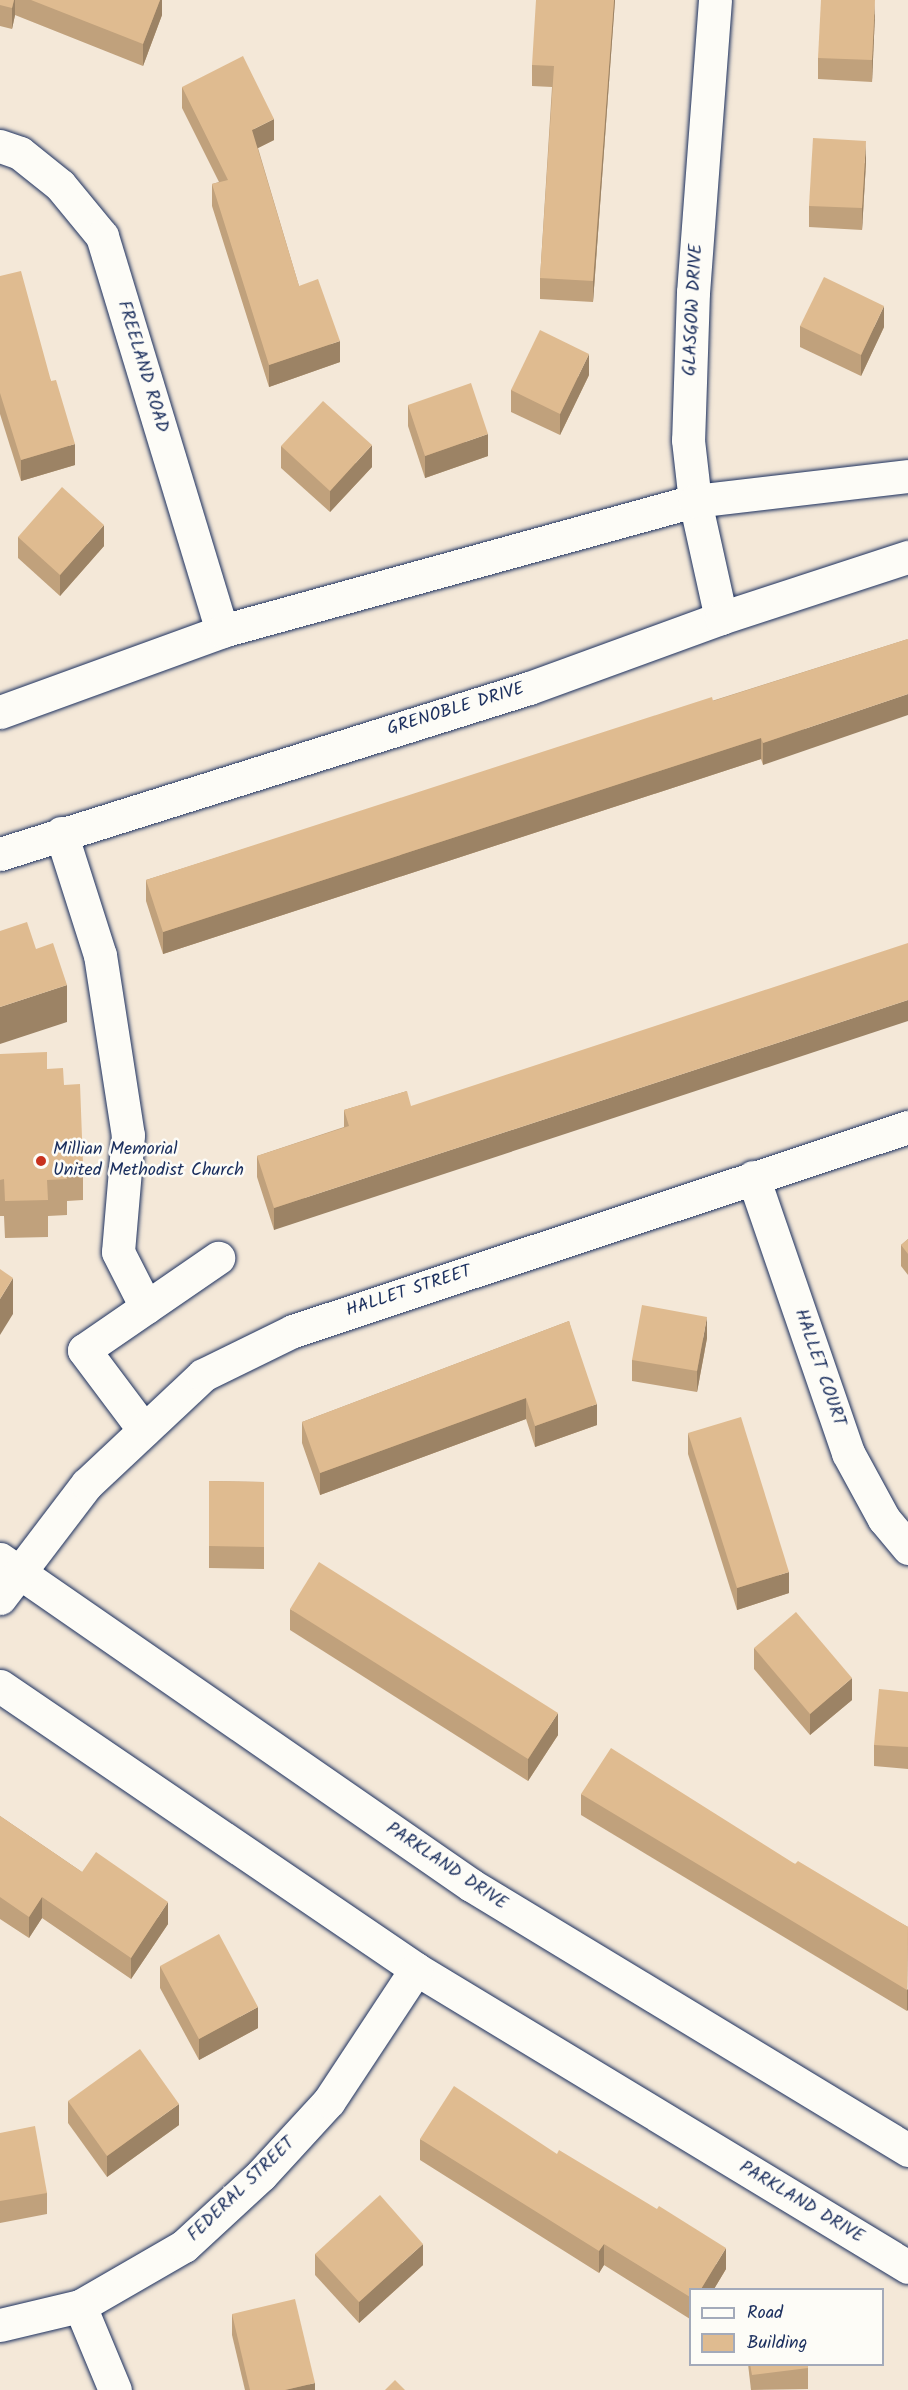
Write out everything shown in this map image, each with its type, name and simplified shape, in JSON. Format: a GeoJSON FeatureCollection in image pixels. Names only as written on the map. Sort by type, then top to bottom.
{"type":"FeatureCollection","features":[{"type":"Feature","properties":{"kind":"street","name":"GLASGOW DRIVE"},"geometry":{"type":"LineString","coordinates":[[715,0],[693,304],[688,440],[695,501],[721,618]]}},
{"type":"Feature","properties":{"kind":"street","name":"FREELAND ROAD"},"geometry":{"type":"LineString","coordinates":[[0,146],[20,153],[60,185],[102,236],[222,631]]}},
{"type":"Feature","properties":{"kind":"street"},"geometry":{"type":"LineString","coordinates":[[0,711],[222,631],[695,501],[908,476]]}},
{"type":"Feature","properties":{"kind":"street","name":"GRENOBLE DRIVE"},"geometry":{"type":"LineString","coordinates":[[0,854],[529,688],[721,618],[908,557]]}},
{"type":"Feature","properties":{"kind":"street"},"geometry":{"type":"LineString","coordinates":[[61,833],[100,955],[128,1135],[118,1252],[146,1307]]}},
{"type":"Feature","properties":{"kind":"street","name":"HALLET STREET"},"geometry":{"type":"LineString","coordinates":[[0,1598],[9,1565],[87,1484],[203,1375],[293,1331],[908,1127]]}},
{"type":"Feature","properties":{"kind":"street","name":"HALLET COURT"},"geometry":{"type":"LineString","coordinates":[[753,1177],[848,1453],[884,1519],[908,1548]]}},
{"type":"Feature","properties":{"kind":"street"},"geometry":{"type":"LineString","coordinates":[[144,1430],[84,1350],[218,1258]]}},
{"type":"Feature","properties":{"kind":"street","name":"PARKLAND DRIVE"},"geometry":{"type":"LineString","coordinates":[[9,1565],[471,1885],[908,2150]]}},
{"type":"Feature","properties":{"kind":"street","name":"PARKLAND DRIVE"},"geometry":{"type":"LineString","coordinates":[[0,1686],[416,1969],[908,2268]]}},
{"type":"Feature","properties":{"kind":"street","name":"FEDERAL STREET"},"geometry":{"type":"LineString","coordinates":[[0,2325],[80,2306],[184,2246],[261,2175],[329,2102],[416,1969]]}},
{"type":"Feature","properties":{"kind":"street"},"geometry":{"type":"LineString","coordinates":[[80,2306],[115,2390]]}},
{"type":"Feature","properties":{"kind":"building"},"geometry":{"type":"Polygon","coordinates":[[[0,0],[14,0],[12,8],[0,5],[0,0]]]}},
{"type":"Feature","properties":{"kind":"building"},"geometry":{"type":"Polygon","coordinates":[[[31,0],[160,0],[143,44],[31,0]]]}},
{"type":"Feature","properties":{"kind":"building"},"geometry":{"type":"Polygon","coordinates":[[[536,0],[614,0],[593,281],[540,278],[554,66],[532,65],[536,0]]]}},
{"type":"Feature","properties":{"kind":"building"},"geometry":{"type":"Polygon","coordinates":[[[821,0],[875,0],[872,60],[818,58],[821,0]]]}},
{"type":"Feature","properties":{"kind":"building"},"geometry":{"type":"Polygon","coordinates":[[[243,56],[274,119],[252,130],[299,286],[318,279],[340,341],[269,365],[212,184],[228,180],[182,87],[243,56]]]}},
{"type":"Feature","properties":{"kind":"building"},"geometry":{"type":"Polygon","coordinates":[[[813,138],[866,141],[862,208],[809,206],[813,138]]]}},
{"type":"Feature","properties":{"kind":"building"},"geometry":{"type":"Polygon","coordinates":[[[21,271],[51,381],[56,380],[75,444],[21,460],[0,393],[0,276],[21,271]]]}},
{"type":"Feature","properties":{"kind":"building"},"geometry":{"type":"Polygon","coordinates":[[[824,277],[884,306],[861,355],[800,326],[824,277]]]}},
{"type":"Feature","properties":{"kind":"building"},"geometry":{"type":"Polygon","coordinates":[[[540,330],[589,354],[560,414],[511,390],[540,330]]]}},
{"type":"Feature","properties":{"kind":"building"},"geometry":{"type":"Polygon","coordinates":[[[471,383],[488,434],[425,456],[408,405],[471,383]]]}},
{"type":"Feature","properties":{"kind":"building"},"geometry":{"type":"Polygon","coordinates":[[[323,401],[372,445],[330,491],[281,446],[323,401]]]}},
{"type":"Feature","properties":{"kind":"building"},"geometry":{"type":"Polygon","coordinates":[[[62,487],[104,525],[60,575],[18,537],[62,487]]]}},
{"type":"Feature","properties":{"kind":"building"},"geometry":{"type":"Polygon","coordinates":[[[908,639],[908,694],[763,743],[761,738],[163,932],[146,880],[712,697],[713,701],[908,639]]]}},
{"type":"Feature","properties":{"kind":"building"},"geometry":{"type":"Polygon","coordinates":[[[27,922],[36,949],[53,943],[67,985],[0,1007],[0,931],[27,922]]]}},
{"type":"Feature","properties":{"kind":"building"},"geometry":{"type":"Polygon","coordinates":[[[908,943],[908,1000],[274,1208],[257,1156],[349,1126],[344,1110],[407,1091],[411,1106],[908,943]]]}},
{"type":"Feature","properties":{"kind":"building","name":"Millian Memorial United Methodist Church"},"geometry":{"type":"Polygon","coordinates":[[[47,1052],[47,1069],[63,1068],[64,1085],[80,1084],[83,1164],[66,1164],[67,1179],[47,1180],[48,1200],[5,1201],[4,1179],[0,1180],[0,1054],[47,1052]]]}},
{"type":"Feature","properties":{"kind":"building"},"geometry":{"type":"Polygon","coordinates":[[[908,1239],[908,1254],[901,1245],[908,1239]]]}},
{"type":"Feature","properties":{"kind":"building"},"geometry":{"type":"Polygon","coordinates":[[[0,1269],[13,1278],[0,1299],[0,1269]]]}},
{"type":"Feature","properties":{"kind":"building"},"geometry":{"type":"Polygon","coordinates":[[[642,1305],[707,1317],[697,1371],[632,1360],[642,1305]]]}},
{"type":"Feature","properties":{"kind":"building"},"geometry":{"type":"Polygon","coordinates":[[[569,1321],[597,1404],[535,1426],[526,1398],[320,1473],[302,1422],[569,1321]]]}},
{"type":"Feature","properties":{"kind":"building"},"geometry":{"type":"Polygon","coordinates":[[[741,1417],[789,1572],[737,1588],[688,1433],[741,1417]]]}},
{"type":"Feature","properties":{"kind":"building"},"geometry":{"type":"Polygon","coordinates":[[[209,1481],[264,1482],[264,1547],[209,1546],[209,1481]]]}},
{"type":"Feature","properties":{"kind":"building"},"geometry":{"type":"Polygon","coordinates":[[[319,1562],[558,1713],[528,1759],[290,1609],[319,1562]]]}},
{"type":"Feature","properties":{"kind":"building"},"geometry":{"type":"Polygon","coordinates":[[[796,1612],[852,1678],[810,1714],[754,1648],[796,1612]]]}},
{"type":"Feature","properties":{"kind":"building"},"geometry":{"type":"Polygon","coordinates":[[[879,1689],[908,1692],[908,1747],[874,1745],[879,1689]]]}},
{"type":"Feature","properties":{"kind":"building"},"geometry":{"type":"Polygon","coordinates":[[[611,1748],[795,1864],[798,1861],[908,1927],[907,1990],[581,1794],[611,1748]]]}},
{"type":"Feature","properties":{"kind":"building"},"geometry":{"type":"Polygon","coordinates":[[[0,1816],[82,1872],[96,1852],[168,1902],[131,1958],[42,1897],[29,1917],[0,1897],[0,1816]]]}},
{"type":"Feature","properties":{"kind":"building"},"geometry":{"type":"Polygon","coordinates":[[[219,1934],[258,2007],[199,2039],[160,1966],[219,1934]]]}},
{"type":"Feature","properties":{"kind":"building"},"geometry":{"type":"Polygon","coordinates":[[[140,2049],[179,2104],[107,2156],[68,2101],[140,2049]]]}},
{"type":"Feature","properties":{"kind":"building"},"geometry":{"type":"Polygon","coordinates":[[[454,2086],[557,2154],[559,2150],[657,2209],[659,2206],[726,2248],[702,2288],[689,2288],[689,2296],[604,2244],[599,2251],[420,2139],[454,2086]]]}},
{"type":"Feature","properties":{"kind":"building"},"geometry":{"type":"Polygon","coordinates":[[[35,2126],[47,2193],[0,2201],[0,2133],[35,2126]]]}},
{"type":"Feature","properties":{"kind":"building"},"geometry":{"type":"Polygon","coordinates":[[[380,2195],[423,2244],[359,2302],[315,2254],[380,2195]]]}},
{"type":"Feature","properties":{"kind":"building"},"geometry":{"type":"Polygon","coordinates":[[[295,2299],[315,2383],[285,2390],[250,2390],[232,2314],[295,2299]]]}},
{"type":"Feature","properties":{"kind":"building"},"geometry":{"type":"Polygon","coordinates":[[[750,2366],[808,2366],[808,2368],[752,2375],[750,2366]]]}},
{"type":"Feature","properties":{"kind":"building"},"geometry":{"type":"Polygon","coordinates":[[[395,2380],[405,2390],[385,2390],[395,2380]]]}},
{"type":"Feature","properties":{"kind":"place","name":"Millian Memorial United Methodist Church"},"geometry":{"type":"Point","coordinates":[41,1161]}}]}
